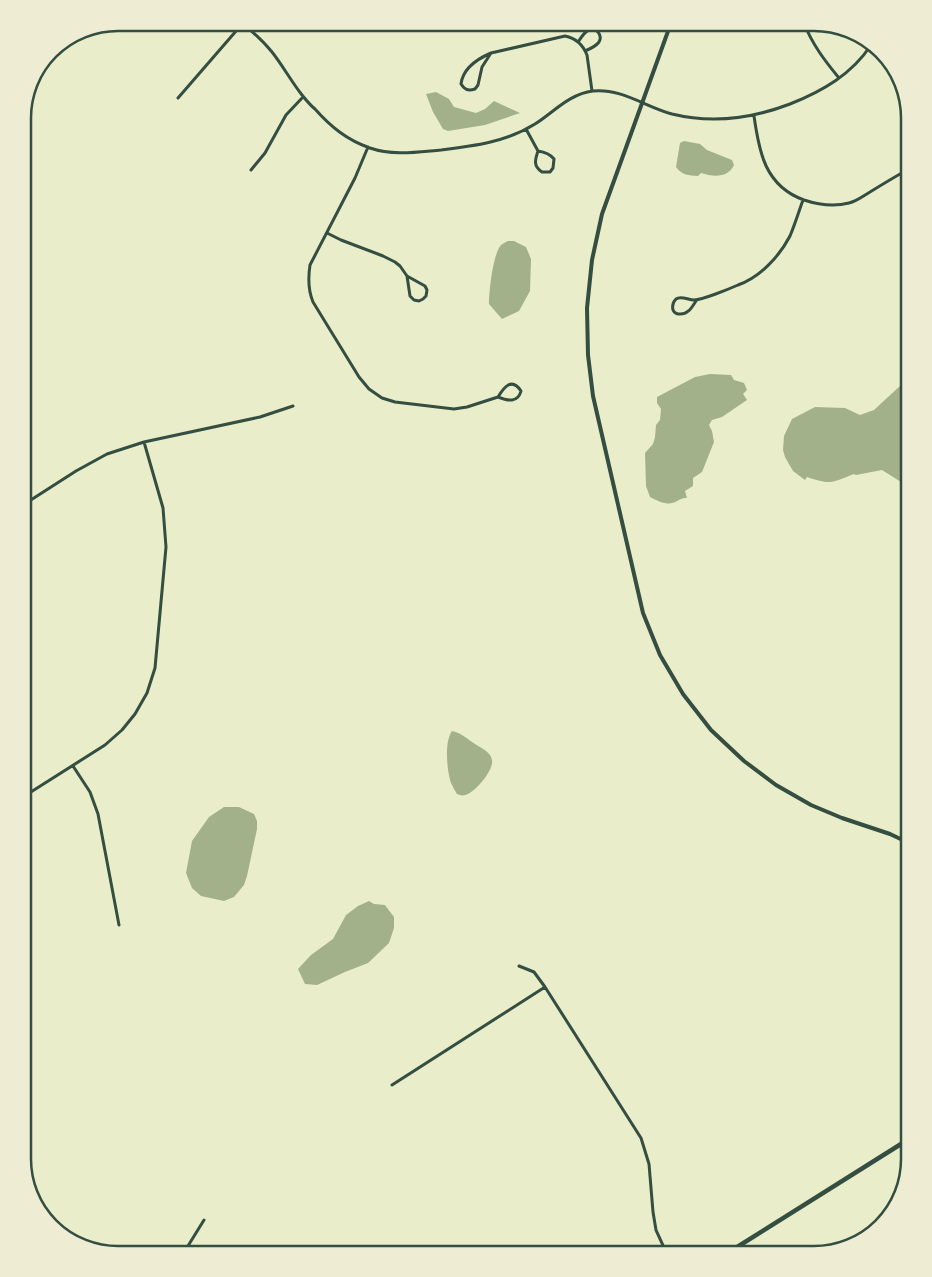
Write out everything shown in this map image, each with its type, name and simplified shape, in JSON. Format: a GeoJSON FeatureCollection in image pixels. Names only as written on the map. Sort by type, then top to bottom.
{"type":"FeatureCollection","features":[{"type":"Feature","properties":{"kind":"main road"},"geometry":{"type":"LineString","coordinates":[[739,1246],[901,1145]]}},
{"type":"Feature","properties":{"kind":"street"},"geometry":{"type":"LineString","coordinates":[[178,98],[235,31]]}},
{"type":"Feature","properties":{"kind":"street"},"geometry":{"type":"LineString","coordinates":[[252,31],[273,54],[303,97],[336,131],[368,147],[382,151],[410,153],[476,146],[505,138],[526,129],[569,99],[592,91],[622,94],[664,112],[688,118],[721,120],[754,116],[778,109],[826,88],[855,64],[867,49]]}},
{"type":"Feature","properties":{"kind":"street"},"geometry":{"type":"LineString","coordinates":[[578,42],[588,31]]}},
{"type":"Feature","properties":{"kind":"street"},"geometry":{"type":"LineString","coordinates":[[585,51],[600,41],[599,33],[596,31]]}},
{"type":"Feature","properties":{"kind":"street"},"geometry":{"type":"LineString","coordinates":[[668,31],[602,214],[592,260],[587,308],[588,355],[593,396],[643,613],[660,655],[683,694],[711,730],[744,762],[776,785],[811,805],[901,839]]}},
{"type":"Feature","properties":{"kind":"street"},"geometry":{"type":"LineString","coordinates":[[807,31],[817,49],[839,78]]}},
{"type":"Feature","properties":{"kind":"street"},"geometry":{"type":"LineString","coordinates":[[491,53],[482,67],[478,85],[475,89],[464,89],[461,84],[462,78],[477,60],[491,53],[565,36],[578,42],[587,55],[592,91]]}},
{"type":"Feature","properties":{"kind":"street"},"geometry":{"type":"LineString","coordinates":[[251,170],[265,153],[286,115],[303,97]]}},
{"type":"Feature","properties":{"kind":"street"},"geometry":{"type":"LineString","coordinates":[[754,116],[761,154],[769,172],[787,192],[803,200],[822,205],[851,203],[901,173]]}},
{"type":"Feature","properties":{"kind":"street"},"geometry":{"type":"LineString","coordinates":[[526,129],[538,151]]}},
{"type":"Feature","properties":{"kind":"street"},"geometry":{"type":"LineString","coordinates":[[368,147],[364,159],[310,266],[308,280],[310,295],[316,308],[359,377],[369,389],[382,398],[395,402],[454,409],[498,397],[511,401],[515,400],[520,396],[521,391],[516,385],[512,384],[502,389],[498,397]]}},
{"type":"Feature","properties":{"kind":"street"},"geometry":{"type":"LineString","coordinates":[[538,151],[546,152],[554,159],[553,168],[550,172],[538,170],[535,158],[538,151]]}},
{"type":"Feature","properties":{"kind":"street"},"geometry":{"type":"LineString","coordinates":[[696,301],[678,298],[672,307],[676,313],[685,313],[696,301],[744,283],[767,266],[784,246],[803,200]]}},
{"type":"Feature","properties":{"kind":"street"},"geometry":{"type":"LineString","coordinates":[[327,232],[341,240],[395,262],[408,276],[425,286],[427,290],[426,296],[423,299],[419,301],[414,300],[410,296],[408,276]]}},
{"type":"Feature","properties":{"kind":"street"},"geometry":{"type":"LineString","coordinates":[[31,500],[107,454],[144,442],[260,417],[292,406]]}},
{"type":"Feature","properties":{"kind":"street"},"geometry":{"type":"LineString","coordinates":[[31,792],[73,766],[122,730],[136,714],[147,693],[155,668],[166,547],[163,508],[144,442]]}},
{"type":"Feature","properties":{"kind":"street"},"geometry":{"type":"LineString","coordinates":[[73,766],[90,792],[98,814],[119,925]]}},
{"type":"Feature","properties":{"kind":"street"},"geometry":{"type":"LineString","coordinates":[[519,966],[534,972],[545,986],[641,1138],[649,1164],[656,1230],[664,1246]]}},
{"type":"Feature","properties":{"kind":"street"},"geometry":{"type":"LineString","coordinates":[[392,1085],[545,986]]}},
{"type":"Feature","properties":{"kind":"street"},"geometry":{"type":"LineString","coordinates":[[188,1246],[204,1220]]}},
{"type":"Feature","properties":{"kind":"shaded area"},"geometry":{"type":"Polygon","coordinates":[[[436,92],[449,99],[454,107],[476,113],[485,109],[494,101],[520,113],[485,125],[448,131],[443,129],[433,112],[426,94],[436,92]]]}},
{"type":"Feature","properties":{"kind":"shaded area"},"geometry":{"type":"Polygon","coordinates":[[[684,141],[700,144],[707,150],[732,160],[734,165],[728,172],[720,175],[701,173],[698,176],[683,174],[676,167],[680,143],[684,141]]]}},
{"type":"Feature","properties":{"kind":"shaded area"},"geometry":{"type":"Polygon","coordinates":[[[508,241],[514,241],[526,247],[531,259],[530,291],[519,311],[502,319],[489,304],[490,291],[498,250],[501,245],[508,241]]]}},
{"type":"Feature","properties":{"kind":"shaded area"},"geometry":{"type":"Polygon","coordinates":[[[710,374],[731,375],[734,380],[744,383],[747,390],[743,394],[747,400],[722,417],[712,420],[709,425],[714,442],[702,472],[693,478],[693,486],[685,491],[687,498],[672,503],[659,501],[650,497],[646,486],[645,453],[653,444],[656,425],[660,420],[661,409],[657,403],[657,397],[695,377],[710,374]]]}},
{"type":"Feature","properties":{"kind":"shaded area"},"geometry":{"type":"Polygon","coordinates":[[[901,385],[901,482],[882,470],[854,474],[831,482],[807,477],[805,480],[793,471],[783,450],[784,436],[792,419],[815,407],[845,408],[860,415],[874,410],[901,385]]]}},
{"type":"Feature","properties":{"kind":"shaded area"},"geometry":{"type":"Polygon","coordinates":[[[452,731],[462,735],[485,750],[492,760],[490,769],[483,780],[474,790],[464,795],[457,794],[451,783],[448,771],[447,749],[449,736],[452,731]]]}},
{"type":"Feature","properties":{"kind":"shaded area"},"geometry":{"type":"Polygon","coordinates":[[[224,807],[239,807],[254,814],[257,821],[257,829],[244,885],[234,897],[224,901],[201,896],[192,888],[186,873],[192,841],[209,817],[224,807]]]}},
{"type":"Feature","properties":{"kind":"shaded area"},"geometry":{"type":"Polygon","coordinates":[[[369,901],[374,904],[385,905],[394,917],[394,928],[389,943],[368,963],[317,985],[305,984],[298,969],[311,955],[333,939],[346,915],[369,901]]]}}]}
